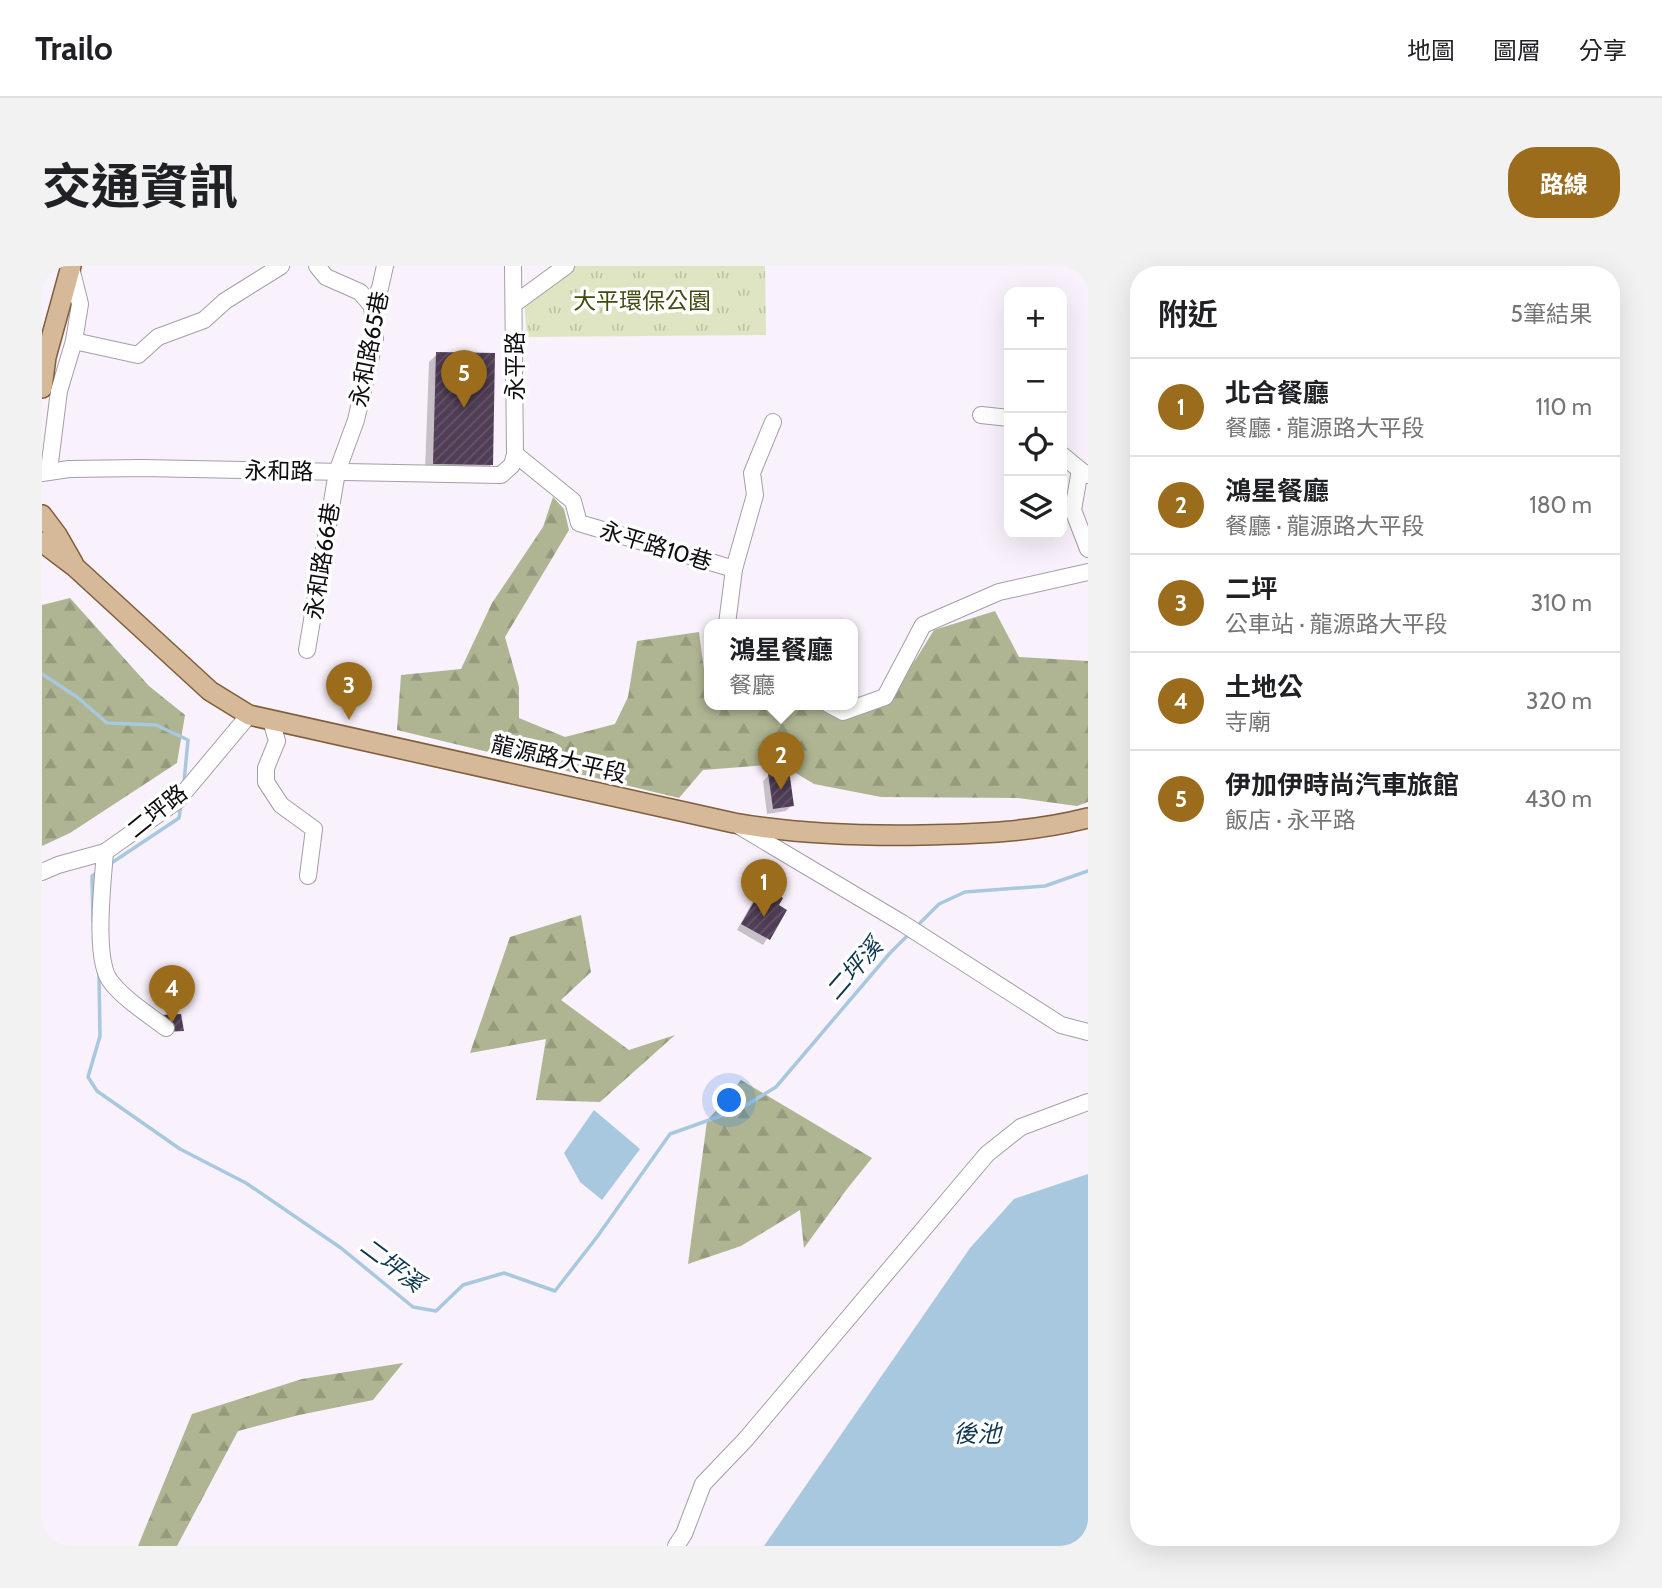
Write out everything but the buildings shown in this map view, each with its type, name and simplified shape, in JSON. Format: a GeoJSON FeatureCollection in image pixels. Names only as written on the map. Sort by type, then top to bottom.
{"type":"FeatureCollection","features":[{"type":"Feature","properties":{"kind":"main road"},"geometry":{"type":"LineString","coordinates":[[42,388],[44,360],[71,267]]}},
{"type":"Feature","properties":{"kind":"main road","name":"龍源路大平段"},"geometry":{"type":"LineString","coordinates":[[42,515],[75,567]]}},
{"type":"Feature","properties":{"kind":"main road","name":"龍源路大平段"},"geometry":{"type":"LineString","coordinates":[[42,542],[75,567],[210,691],[249,715],[776,831],[873,836],[968,834],[1030,829],[1088,818]]}},
{"type":"Feature","properties":{"kind":"street"},"geometry":{"type":"LineString","coordinates":[[74,341],[138,355],[158,337],[204,320],[225,301],[281,266]]}},
{"type":"Feature","properties":{"kind":"street","name":"永和路65巷"},"geometry":{"type":"LineString","coordinates":[[337,472],[356,420],[375,340],[372,306],[385,266]]}},
{"type":"Feature","properties":{"kind":"street","name":"永平路"},"geometry":{"type":"LineString","coordinates":[[513,266],[513,459]]}},
{"type":"Feature","properties":{"kind":"street"},"geometry":{"type":"LineString","coordinates":[[514,304],[566,266]]}},
{"type":"Feature","properties":{"kind":"street"},"geometry":{"type":"LineString","coordinates":[[46,472],[59,391],[74,341],[80,304],[71,267]]}},
{"type":"Feature","properties":{"kind":"street"},"geometry":{"type":"LineString","coordinates":[[323,268],[326,277],[360,292],[372,306]]}},
{"type":"Feature","properties":{"kind":"street"},"geometry":{"type":"LineString","coordinates":[[981,415],[1004,417]]}},
{"type":"Feature","properties":{"kind":"street"},"geometry":{"type":"LineString","coordinates":[[734,569],[755,495],[752,473],[773,422]]}},
{"type":"Feature","properties":{"kind":"street","name":"永和路"},"geometry":{"type":"LineString","coordinates":[[46,472],[142,468],[501,475],[513,459]]}},
{"type":"Feature","properties":{"kind":"street","name":"永平路10巷"},"geometry":{"type":"LineString","coordinates":[[513,459],[573,501],[579,523],[734,569],[728,619]]}},
{"type":"Feature","properties":{"kind":"street"},"geometry":{"type":"LineString","coordinates":[[1067,459],[1084,472],[1073,510],[1088,549]]}},
{"type":"Feature","properties":{"kind":"street","name":"永和路66巷"},"geometry":{"type":"LineString","coordinates":[[307,650],[337,472]]}},
{"type":"Feature","properties":{"kind":"street"},"geometry":{"type":"LineString","coordinates":[[858,707],[884,697],[923,625],[999,592],[1088,572]]}},
{"type":"Feature","properties":{"kind":"street","name":"二坪路"},"geometry":{"type":"LineString","coordinates":[[42,872],[105,852],[177,801],[249,715]]}},
{"type":"Feature","properties":{"kind":"street"},"geometry":{"type":"LineString","coordinates":[[271,720],[277,741],[266,768],[266,782],[281,805],[314,829],[308,876]]}},
{"type":"Feature","properties":{"kind":"street"},"geometry":{"type":"LineString","coordinates":[[734,823],[902,923],[1061,1025],[1088,1032]]}},
{"type":"Feature","properties":{"kind":"street"},"geometry":{"type":"LineString","coordinates":[[105,852],[101,935],[103,966],[109,981],[166,1028]]}},
{"type":"Feature","properties":{"kind":"street"},"geometry":{"type":"LineString","coordinates":[[676,1546],[684,1535],[703,1484],[746,1438],[986,1154],[1021,1127],[1088,1102]]}},
{"type":"Feature","properties":{"kind":"green space","name":"大平環保公園"},"geometry":{"type":"Polygon","coordinates":[[[569,266],[765,266],[766,335],[527,337],[524,298],[569,266]]]}},
{"type":"Feature","properties":{"kind":"green space"},"geometry":{"type":"Polygon","coordinates":[[[553,497],[564,509],[569,530],[505,637],[519,687],[519,718],[565,737],[615,724],[628,697],[637,641],[699,632],[704,670],[704,710],[825,710],[840,719],[879,708],[934,630],[995,611],[1019,657],[1088,661],[1088,802],[1077,806],[1018,798],[881,797],[814,784],[781,764],[703,770],[679,798],[397,730],[401,675],[461,669],[492,603],[543,527],[553,497]]]}},
{"type":"Feature","properties":{"kind":"green space"},"geometry":{"type":"Polygon","coordinates":[[[70,598],[149,686],[185,715],[177,763],[70,833],[42,846],[42,605],[70,598]]]}},
{"type":"Feature","properties":{"kind":"green space"},"geometry":{"type":"Polygon","coordinates":[[[581,915],[591,972],[561,1000],[629,1050],[675,1035],[600,1102],[536,1100],[546,1039],[470,1053],[510,937],[581,915]]]}},
{"type":"Feature","properties":{"kind":"green space"},"geometry":{"type":"Polygon","coordinates":[[[741,1080],[872,1158],[804,1248],[800,1210],[741,1246],[688,1264],[707,1121],[741,1080]]]}},
{"type":"Feature","properties":{"kind":"green space"},"geometry":{"type":"Polygon","coordinates":[[[403,1363],[373,1400],[238,1431],[177,1546],[138,1546],[192,1414],[302,1379],[403,1363]]]}},
{"type":"Feature","properties":{"kind":"water"},"geometry":{"type":"Polygon","coordinates":[[[594,1110],[640,1149],[602,1200],[580,1182],[564,1153],[594,1110]]]}},
{"type":"Feature","properties":{"kind":"water","name":"後池"},"geometry":{"type":"Polygon","coordinates":[[[1088,1174],[1088,1546],[764,1546],[970,1248],[1014,1199],[1088,1174]]]}},
{"type":"Feature","properties":{"kind":"waterway","name":"二坪溪"},"geometry":{"type":"LineString","coordinates":[[42,674],[77,697],[107,723],[156,725],[188,740],[184,782]]}},
{"type":"Feature","properties":{"kind":"waterway","name":"二坪溪"},"geometry":{"type":"LineString","coordinates":[[110,864],[179,818],[181,804]]}},
{"type":"Feature","properties":{"kind":"waterway","name":"二坪溪"},"geometry":{"type":"LineString","coordinates":[[916,927],[939,904],[965,892],[1045,886],[1088,871]]}},
{"type":"Feature","properties":{"kind":"waterway","name":"二坪溪"},"geometry":{"type":"LineString","coordinates":[[93,921],[92,876],[98,872]]}},
{"type":"Feature","properties":{"kind":"waterway","name":"二坪溪"},"geometry":{"type":"LineString","coordinates":[[99,974],[100,1036],[88,1077],[97,1091],[180,1149],[246,1183],[341,1248],[413,1307],[436,1311],[463,1285],[504,1273],[555,1291],[670,1134],[740,1109],[776,1087],[910,933]]}},
{"type":"Feature","properties":{"kind":"place","name":"伊加伊時尚汽車旅館"},"geometry":{"type":"Point","coordinates":[464,408]}},
{"type":"Feature","properties":{"kind":"place","name":"二坪"},"geometry":{"type":"Point","coordinates":[349,720]}},
{"type":"Feature","properties":{"kind":"place","name":"鴻星餐廳"},"geometry":{"type":"Point","coordinates":[781,790]}},
{"type":"Feature","properties":{"kind":"place","name":"北合餐廳"},"geometry":{"type":"Point","coordinates":[764,917]}},
{"type":"Feature","properties":{"kind":"place","name":"土地公"},"geometry":{"type":"Point","coordinates":[172,1023]}}]}
